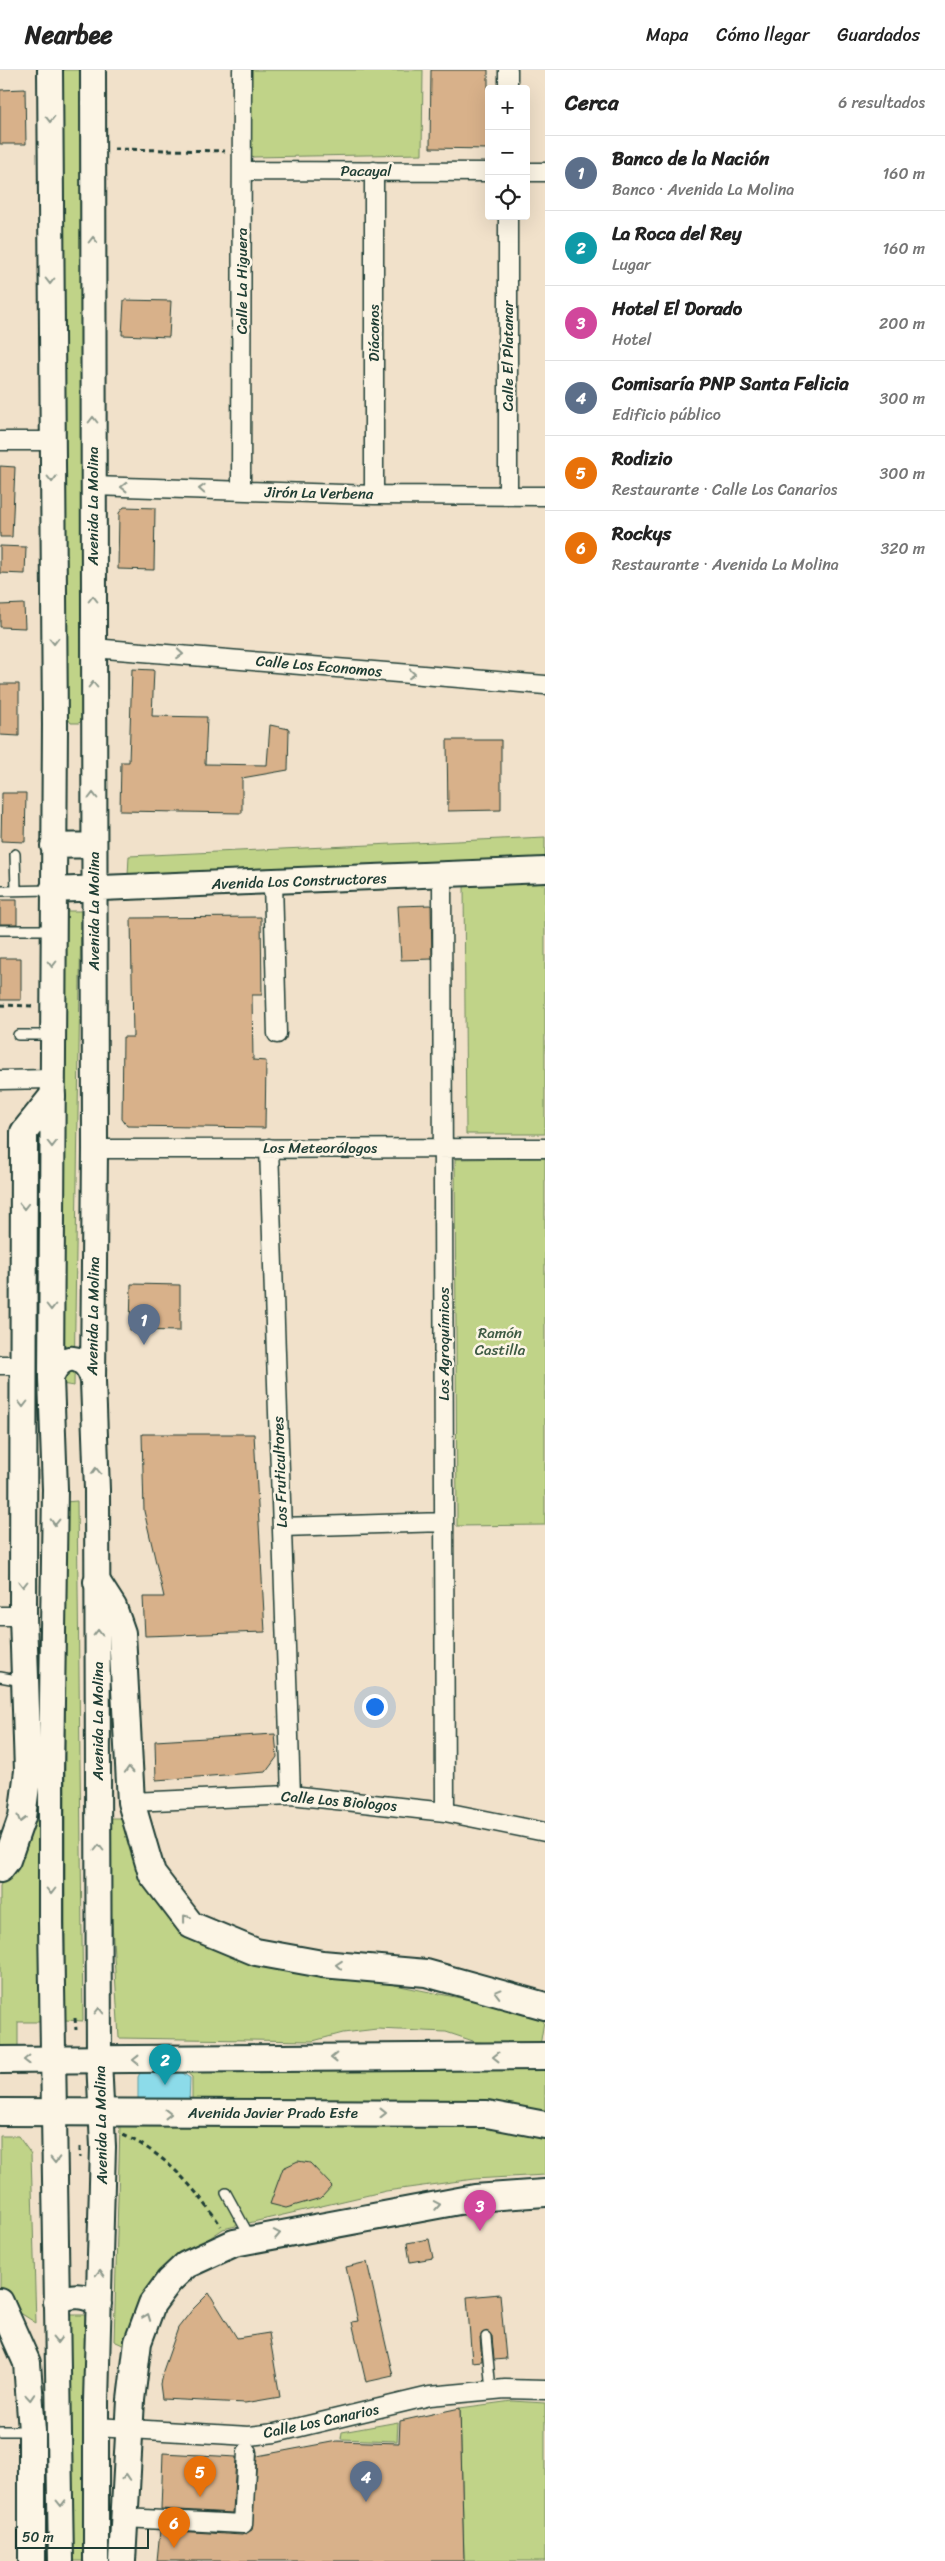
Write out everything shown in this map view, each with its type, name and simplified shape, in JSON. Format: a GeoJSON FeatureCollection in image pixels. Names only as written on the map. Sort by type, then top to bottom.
{"type":"FeatureCollection","features":[{"type":"Feature","properties":{"kind":"main road"},"geometry":{"type":"LineString","coordinates":[[0,1869],[7,1860],[22,1817],[40,1682],[54,1464],[51,1378],[51,1035],[55,724],[51,442],[50,70]]}},
{"type":"Feature","properties":{"kind":"main road","name":"Avenida La Molina"},"geometry":{"type":"LineString","coordinates":[[93,70],[95,1148],[93,1381],[97,1582],[100,2060],[103,2176],[96,2427],[96,2561]]}},
{"type":"Feature","properties":{"kind":"main road"},"geometry":{"type":"LineString","coordinates":[[55,724],[60,733],[70,738],[81,738],[89,731],[94,722]]}},
{"type":"Feature","properties":{"kind":"main road"},"geometry":{"type":"LineString","coordinates":[[53,846],[94,845]]}},
{"type":"Feature","properties":{"kind":"main road","name":"Avenida Los Constructores"},"geometry":{"type":"LineString","coordinates":[[52,890],[94,890],[442,876],[545,870]]}},
{"type":"Feature","properties":{"kind":"main road"},"geometry":{"type":"LineString","coordinates":[[52,1088],[24,1132],[12,1365],[23,1538],[12,1616],[40,1682],[53,2060],[61,2561]]}},
{"type":"Feature","properties":{"kind":"main road"},"geometry":{"type":"LineString","coordinates":[[51,1378],[59,1364],[73,1358],[84,1362],[91,1370],[93,1381]]}},
{"type":"Feature","properties":{"kind":"main road"},"geometry":{"type":"LineString","coordinates":[[23,1538],[54,1464]]}},
{"type":"Feature","properties":{"kind":"main road"},"geometry":{"type":"LineString","coordinates":[[97,1582],[113,1607],[122,1633],[131,1802],[152,1874],[191,1925],[256,1952],[322,1964],[426,1973],[545,2006]]}},
{"type":"Feature","properties":{"kind":"main road"},"geometry":{"type":"LineString","coordinates":[[0,2060],[545,2056]]}},
{"type":"Feature","properties":{"kind":"main road","name":"Avenida Javier Prado Este"},"geometry":{"type":"LineString","coordinates":[[0,2112],[486,2114],[545,2125]]}},
{"type":"Feature","properties":{"kind":"main road"},"geometry":{"type":"LineString","coordinates":[[122,2561],[130,2430],[138,2342],[152,2304],[168,2281],[186,2265],[243,2241],[475,2198],[545,2193]]}},
{"type":"Feature","properties":{"kind":"main road"},"geometry":{"type":"LineString","coordinates":[[56,2302],[73,2296],[92,2299],[99,2304]]}},
{"type":"Feature","properties":{"kind":"main road"},"geometry":{"type":"LineString","coordinates":[[0,2302],[28,2363],[32,2431],[32,2561]]}},
{"type":"Feature","properties":{"kind":"street","name":"Calle La Higuera"},"geometry":{"type":"LineString","coordinates":[[241,491],[242,70]]}},
{"type":"Feature","properties":{"kind":"street"},"geometry":{"type":"LineString","coordinates":[[508,70],[508,85]]}},
{"type":"Feature","properties":{"kind":"street","name":"Pacayal"},"geometry":{"type":"LineString","coordinates":[[243,171],[485,172]]}},
{"type":"Feature","properties":{"kind":"street","name":"Diáconos"},"geometry":{"type":"LineString","coordinates":[[374,171],[374,495]]}},
{"type":"Feature","properties":{"kind":"street"},"geometry":{"type":"LineString","coordinates":[[530,172],[545,172]]}},
{"type":"Feature","properties":{"kind":"street","name":"Calle El Platanar"},"geometry":{"type":"LineString","coordinates":[[508,220],[508,496]]}},
{"type":"Feature","properties":{"kind":"street"},"geometry":{"type":"LineString","coordinates":[[0,441],[51,442]]}},
{"type":"Feature","properties":{"kind":"street","name":"Jirón La Verbena"},"geometry":{"type":"LineString","coordinates":[[93,486],[374,495],[545,496]]}},
{"type":"Feature","properties":{"kind":"street","name":"Calle Los Economos"},"geometry":{"type":"LineString","coordinates":[[93,648],[545,685]]}},
{"type":"Feature","properties":{"kind":"street","name":"Los Agroquímicos"},"geometry":{"type":"LineString","coordinates":[[442,876],[445,1812]]}},
{"type":"Feature","properties":{"kind":"street"},"geometry":{"type":"LineString","coordinates":[[273,882],[277,1034]]}},
{"type":"Feature","properties":{"kind":"street"},"geometry":{"type":"LineString","coordinates":[[0,1080],[52,1088]]}},
{"type":"Feature","properties":{"kind":"street","name":"Los Meteorólogos"},"geometry":{"type":"LineString","coordinates":[[95,1148],[545,1148]]}},
{"type":"Feature","properties":{"kind":"street","name":"Los Fruticultores"},"geometry":{"type":"LineString","coordinates":[[269,1148],[291,1795]]}},
{"type":"Feature","properties":{"kind":"street"},"geometry":{"type":"LineString","coordinates":[[282,1528],[444,1522]]}},
{"type":"Feature","properties":{"kind":"street","name":"Calle Los Biologos"},"geometry":{"type":"LineString","coordinates":[[131,1802],[291,1795],[445,1812],[545,1832]]}},
{"type":"Feature","properties":{"kind":"street","name":"Calle Los Canarios"},"geometry":{"type":"LineString","coordinates":[[96,2427],[249,2436],[275,2433],[430,2396],[491,2390],[545,2390]]}},
{"type":"Feature","properties":{"kind":"street"},"geometry":{"type":"LineString","coordinates":[[124,2518],[243,2524],[246,2452]]}},
{"type":"Feature","properties":{"kind":"lane"},"geometry":{"type":"LineString","coordinates":[[15,854],[16,890]]}},
{"type":"Feature","properties":{"kind":"lane"},"geometry":{"type":"LineString","coordinates":[[0,891],[52,890]]}},
{"type":"Feature","properties":{"kind":"lane"},"geometry":{"type":"LineString","coordinates":[[0,930],[52,930]]}},
{"type":"Feature","properties":{"kind":"lane"},"geometry":{"type":"LineString","coordinates":[[18,1035],[51,1035]]}},
{"type":"Feature","properties":{"kind":"lane"},"geometry":{"type":"LineString","coordinates":[[0,1677],[40,1682]]}},
{"type":"Feature","properties":{"kind":"lane"},"geometry":{"type":"LineString","coordinates":[[226,2194],[243,2241]]}},
{"type":"Feature","properties":{"kind":"lane"},"geometry":{"type":"LineString","coordinates":[[486,2337],[491,2390]]}},
{"type":"Feature","properties":{"kind":"lane"},"geometry":{"type":"LineString","coordinates":[[0,2431],[32,2431]]}},
{"type":"Feature","properties":{"kind":"path"},"geometry":{"type":"LineString","coordinates":[[93,150],[243,151]]}},
{"type":"Feature","properties":{"kind":"path"},"geometry":{"type":"LineString","coordinates":[[0,1005],[32,1006]]}},
{"type":"Feature","properties":{"kind":"path"},"geometry":{"type":"LineString","coordinates":[[120,2134],[160,2155],[208,2207],[243,2241]]}},
{"type":"Feature","properties":{"kind":"green space"},"geometry":{"type":"Polygon","coordinates":[[[63,70],[81,70],[83,719],[79,723],[71,723],[67,717],[63,70]]]}},
{"type":"Feature","properties":{"kind":"green space"},"geometry":{"type":"Polygon","coordinates":[[[248,70],[423,70],[422,154],[253,157],[247,150],[248,70]]]}},
{"type":"Feature","properties":{"kind":"green space"},"geometry":{"type":"Polygon","coordinates":[[[545,837],[545,858],[128,876],[129,856],[545,837]]]}},
{"type":"Feature","properties":{"kind":"green space"},"geometry":{"type":"Polygon","coordinates":[[[545,882],[545,1134],[466,1134],[464,884],[545,882]]]}},
{"type":"Feature","properties":{"kind":"green space"},"geometry":{"type":"Polygon","coordinates":[[[67,911],[81,911],[74,1386],[61,1384],[67,911]]]}},
{"type":"Feature","properties":{"kind":"green space","name":"Ramón Castilla"},"geometry":{"type":"Polygon","coordinates":[[[545,1158],[545,1525],[457,1526],[455,1159],[545,1158]]]}},
{"type":"Feature","properties":{"kind":"green space"},"geometry":{"type":"Polygon","coordinates":[[[77,1501],[83,2021],[65,2020],[65,1502],[77,1501]]]}},
{"type":"Feature","properties":{"kind":"green space"},"geometry":{"type":"Polygon","coordinates":[[[43,1809],[40,2022],[18,2022],[18,2053],[0,2052],[0,1886],[33,1818],[43,1809]]]}},
{"type":"Feature","properties":{"kind":"green space"},"geometry":{"type":"Polygon","coordinates":[[[110,1818],[123,1818],[145,1880],[243,1959],[395,1985],[545,2015],[540,2046],[476,2042],[446,2032],[377,2029],[343,2033],[313,2041],[119,2038],[106,1824],[110,1818]]]}},
{"type":"Feature","properties":{"kind":"green space"},"geometry":{"type":"Polygon","coordinates":[[[545,2066],[545,2115],[192,2101],[192,2077],[185,2071],[545,2066]]]}},
{"type":"Feature","properties":{"kind":"green space"},"geometry":{"type":"Polygon","coordinates":[[[120,2125],[504,2127],[545,2133],[545,2175],[474,2179],[386,2191],[223,2229],[166,2268],[127,2347],[114,2341],[120,2125]]]}},
{"type":"Feature","properties":{"kind":"green space"},"geometry":{"type":"Polygon","coordinates":[[[0,2136],[18,2136],[31,2154],[36,2323],[11,2307],[0,2290],[0,2136]]]}},
{"type":"Feature","properties":{"kind":"green space"},"geometry":{"type":"Polygon","coordinates":[[[70,2315],[85,2315],[86,2561],[73,2561],[70,2315]]]}},
{"type":"Feature","properties":{"kind":"green space"},"geometry":{"type":"Polygon","coordinates":[[[512,2401],[545,2403],[545,2561],[464,2561],[460,2408],[512,2401]]]}},
{"type":"Feature","properties":{"kind":"green space"},"geometry":{"type":"Polygon","coordinates":[[[398,2422],[397,2441],[341,2439],[342,2432],[398,2422]]]}},
{"type":"Feature","properties":{"kind":"water"},"geometry":{"type":"Polygon","coordinates":[[[141,2071],[181,2072],[190,2078],[189,2102],[138,2100],[138,2077],[141,2071]]]}},
{"type":"Feature","properties":{"kind":"building"},"geometry":{"type":"Polygon","coordinates":[[[431,70],[488,70],[488,85],[485,85],[485,149],[430,148],[431,70]]]}},
{"type":"Feature","properties":{"kind":"building"},"geometry":{"type":"Polygon","coordinates":[[[25,89],[26,144],[0,144],[0,90],[25,89]]]}},
{"type":"Feature","properties":{"kind":"building"},"geometry":{"type":"Polygon","coordinates":[[[124,300],[171,301],[169,337],[122,335],[124,300]]]}},
{"type":"Feature","properties":{"kind":"building"},"geometry":{"type":"Polygon","coordinates":[[[0,466],[15,467],[12,537],[0,537],[0,466]]]}},
{"type":"Feature","properties":{"kind":"building"},"geometry":{"type":"Polygon","coordinates":[[[124,507],[155,508],[154,570],[118,569],[119,513],[124,507]]]}},
{"type":"Feature","properties":{"kind":"building"},"geometry":{"type":"Polygon","coordinates":[[[0,546],[26,547],[25,574],[0,573],[0,546]]]}},
{"type":"Feature","properties":{"kind":"building"},"geometry":{"type":"Polygon","coordinates":[[[24,604],[25,628],[0,627],[0,605],[24,604]]]}},
{"type":"Feature","properties":{"kind":"building"},"geometry":{"type":"Polygon","coordinates":[[[132,669],[154,670],[152,716],[207,717],[205,764],[267,765],[270,725],[289,729],[288,770],[242,778],[242,813],[120,811],[121,762],[129,762],[132,669]]]}},
{"type":"Feature","properties":{"kind":"building"},"geometry":{"type":"Polygon","coordinates":[[[0,684],[19,684],[19,736],[0,735],[0,684]]]}},
{"type":"Feature","properties":{"kind":"building"},"geometry":{"type":"Polygon","coordinates":[[[447,740],[501,740],[501,810],[448,811],[447,740]]]}},
{"type":"Feature","properties":{"kind":"building"},"geometry":{"type":"Polygon","coordinates":[[[2,793],[26,793],[25,842],[1,841],[2,793]]]}},
{"type":"Feature","properties":{"kind":"building"},"geometry":{"type":"Polygon","coordinates":[[[0,900],[17,900],[17,924],[0,924],[0,900]]]}},
{"type":"Feature","properties":{"kind":"building"},"geometry":{"type":"Polygon","coordinates":[[[431,905],[432,959],[401,960],[398,906],[431,905]]]}},
{"type":"Feature","properties":{"kind":"building"},"geometry":{"type":"Polygon","coordinates":[[[261,917],[262,995],[252,995],[253,1060],[266,1061],[265,1128],[127,1126],[122,1119],[123,1037],[133,1037],[131,918],[261,917]]]}},
{"type":"Feature","properties":{"kind":"building"},"geometry":{"type":"Polygon","coordinates":[[[0,958],[21,958],[21,1000],[0,1000],[0,958]]]}},
{"type":"Feature","properties":{"kind":"building"},"geometry":{"type":"Polygon","coordinates":[[[131,1284],[180,1285],[180,1331],[130,1330],[131,1284]]]}},
{"type":"Feature","properties":{"kind":"building"},"geometry":{"type":"Polygon","coordinates":[[[142,1434],[254,1434],[265,1632],[145,1636],[143,1597],[164,1597],[144,1511],[142,1434]]]}},
{"type":"Feature","properties":{"kind":"building"},"geometry":{"type":"Polygon","coordinates":[[[275,1734],[277,1757],[266,1772],[156,1780],[155,1741],[275,1734]]]}},
{"type":"Feature","properties":{"kind":"building"},"geometry":{"type":"Polygon","coordinates":[[[298,2161],[310,2163],[332,2186],[321,2198],[286,2208],[270,2204],[283,2168],[298,2161]]]}},
{"type":"Feature","properties":{"kind":"building"},"geometry":{"type":"Polygon","coordinates":[[[429,2239],[433,2258],[410,2262],[407,2243],[429,2239]]]}},
{"type":"Feature","properties":{"kind":"building"},"geometry":{"type":"Polygon","coordinates":[[[367,2262],[393,2376],[366,2382],[352,2322],[358,2321],[346,2267],[367,2262]]]}},
{"type":"Feature","properties":{"kind":"building"},"geometry":{"type":"Polygon","coordinates":[[[209,2293],[237,2338],[269,2333],[280,2397],[245,2403],[162,2399],[160,2384],[178,2328],[209,2293]]]}},
{"type":"Feature","properties":{"kind":"building"},"geometry":{"type":"Polygon","coordinates":[[[500,2294],[506,2359],[494,2360],[492,2336],[486,2331],[480,2337],[482,2361],[472,2362],[467,2297],[500,2294]]]}},
{"type":"Feature","properties":{"kind":"building"},"geometry":{"type":"Polygon","coordinates":[[[460,2408],[464,2561],[157,2561],[160,2530],[242,2535],[252,2530],[257,2456],[337,2441],[399,2443],[400,2421],[460,2408]]]}},
{"type":"Feature","properties":{"kind":"building"},"geometry":{"type":"Polygon","coordinates":[[[163,2453],[236,2457],[233,2513],[161,2509],[163,2453]]]}},
{"type":"Feature","properties":{"kind":"place","name":"Banco de la Nación"},"geometry":{"type":"Point","coordinates":[144,1345]}},
{"type":"Feature","properties":{"kind":"place","name":"La Roca del Rey"},"geometry":{"type":"Point","coordinates":[165,2085]}},
{"type":"Feature","properties":{"kind":"place","name":"Hotel El Dorado"},"geometry":{"type":"Point","coordinates":[480,2231]}},
{"type":"Feature","properties":{"kind":"place","name":"Rodizio"},"geometry":{"type":"Point","coordinates":[200,2497]}},
{"type":"Feature","properties":{"kind":"place","name":"Comisaría PNP Santa Felicia"},"geometry":{"type":"Point","coordinates":[366,2502]}},
{"type":"Feature","properties":{"kind":"place","name":"Rockys"},"geometry":{"type":"Point","coordinates":[174,2548]}}]}
